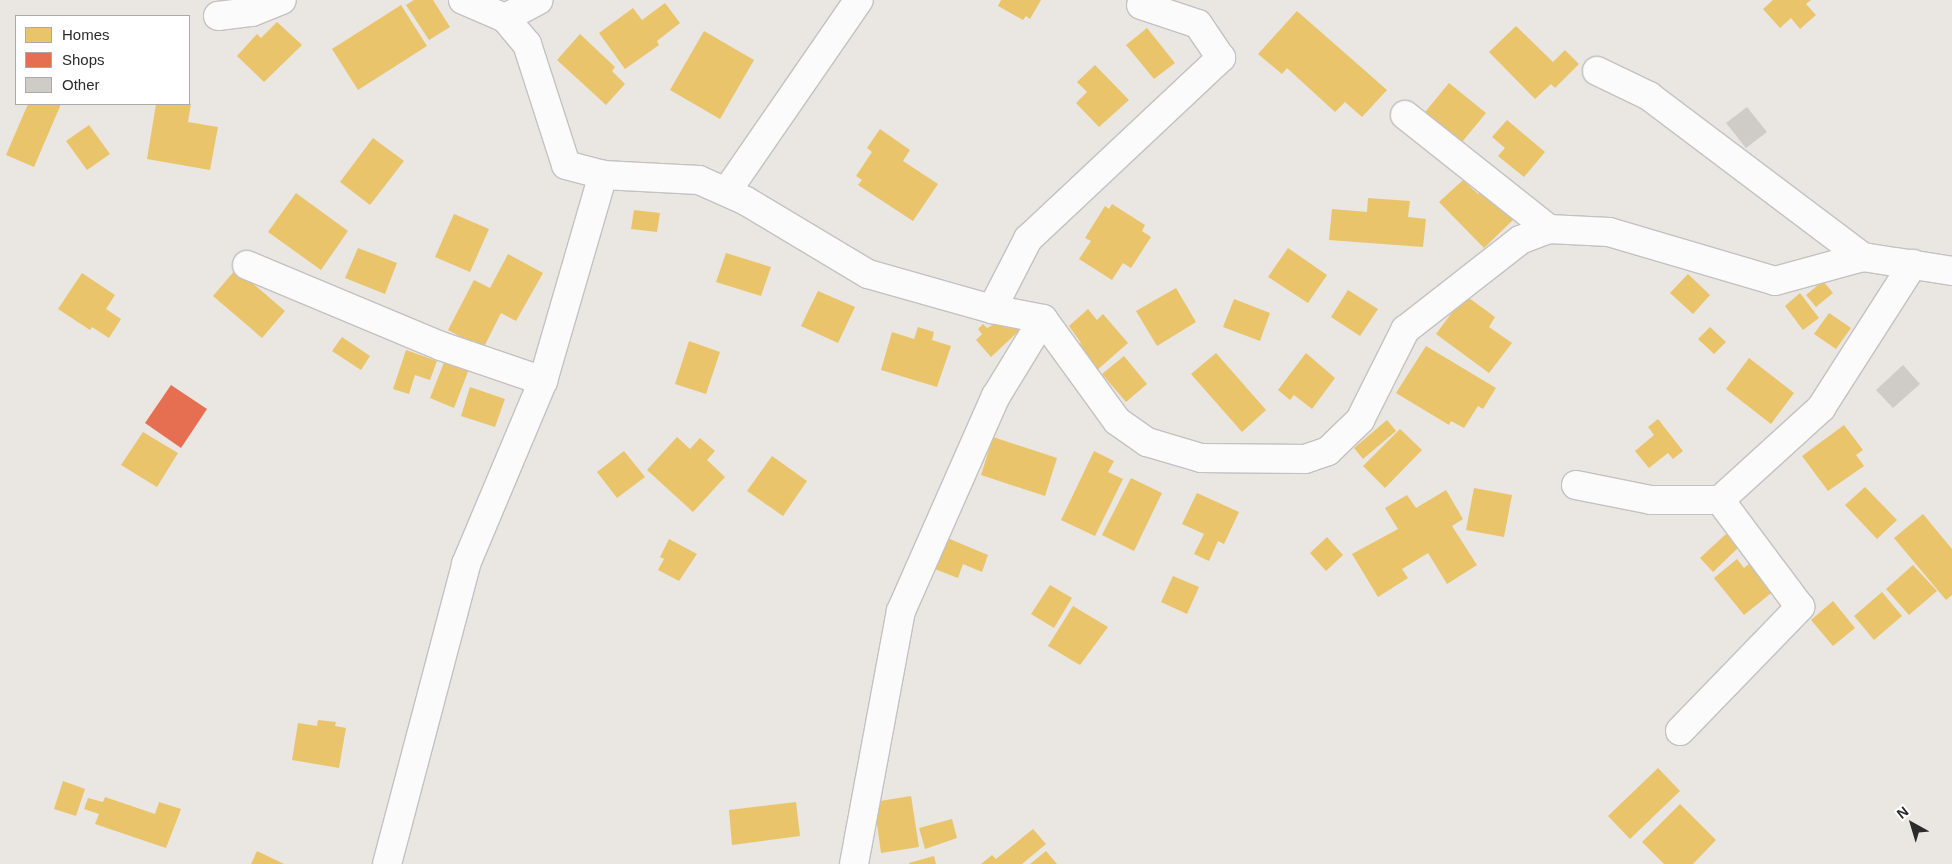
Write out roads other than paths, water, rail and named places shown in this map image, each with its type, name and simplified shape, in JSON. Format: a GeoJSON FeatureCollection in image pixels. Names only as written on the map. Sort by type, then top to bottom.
{"type":"FeatureCollection","features":[{"type":"Feature","properties":{"kind":"street"},"geometry":{"type":"LineString","coordinates":[[218,16],[252,12],[282,0]]}},
{"type":"Feature","properties":{"kind":"street"},"geometry":{"type":"LineString","coordinates":[[462,0],[505,18],[527,44],[566,165],[603,176],[700,180],[726,192],[868,274],[992,309],[1043,319],[1117,421],[1147,442],[1201,458],[1305,459],[1328,451],[1360,420],[1405,330],[1520,240],[1549,229],[1609,232],[1775,282],[1862,257],[1952,271]]}},
{"type":"Feature","properties":{"kind":"street"},"geometry":{"type":"LineString","coordinates":[[505,18],[539,0]]}},
{"type":"Feature","properties":{"kind":"street"},"geometry":{"type":"LineString","coordinates":[[726,192],[859,0]]}},
{"type":"Feature","properties":{"kind":"street"},"geometry":{"type":"LineString","coordinates":[[992,309],[1028,239],[1221,58],[1198,24],[1141,5]]}},
{"type":"Feature","properties":{"kind":"street"},"geometry":{"type":"LineString","coordinates":[[1597,71],[1649,96],[1862,257]]}},
{"type":"Feature","properties":{"kind":"street"},"geometry":{"type":"LineString","coordinates":[[1405,115],[1549,229]]}},
{"type":"Feature","properties":{"kind":"street"},"geometry":{"type":"LineString","coordinates":[[388,864],[466,564],[543,381],[603,176]]}},
{"type":"Feature","properties":{"kind":"street"},"geometry":{"type":"LineString","coordinates":[[1576,484],[1650,500],[1720,500],[1821,408],[1913,264]]}},
{"type":"Feature","properties":{"kind":"street"},"geometry":{"type":"LineString","coordinates":[[247,265],[441,346],[543,381]]}},
{"type":"Feature","properties":{"kind":"street"},"geometry":{"type":"LineString","coordinates":[[854,864],[901,610],[996,396],[1043,319]]}},
{"type":"Feature","properties":{"kind":"street"},"geometry":{"type":"LineString","coordinates":[[1680,731],[1800,607],[1720,500]]}}]}
